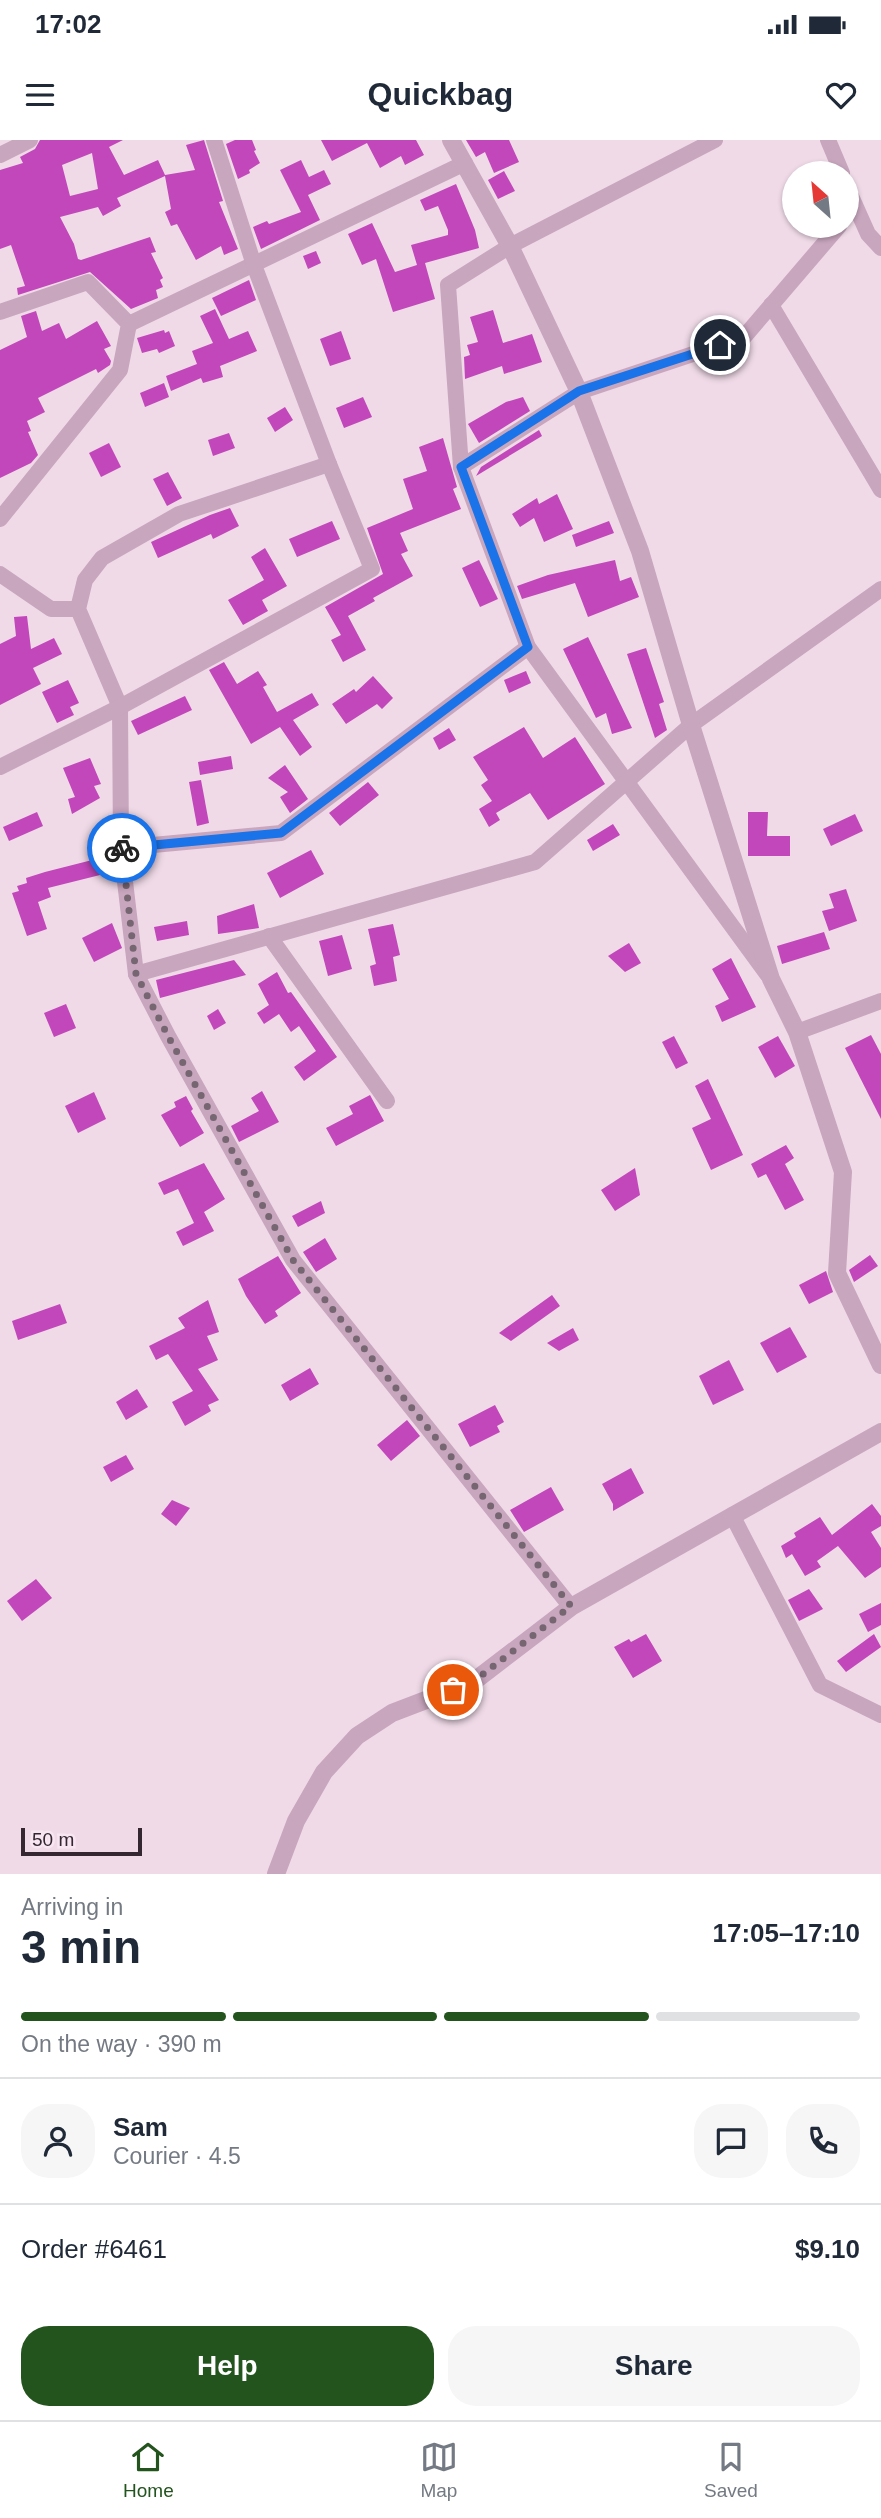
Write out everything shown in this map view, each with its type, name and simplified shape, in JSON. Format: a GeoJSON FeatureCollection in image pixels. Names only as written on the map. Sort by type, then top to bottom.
{"type":"FeatureCollection","features":[{"type":"Feature","properties":{"kind":"street"},"geometry":{"type":"LineString","coordinates":[[0,155],[30,140]]}},
{"type":"Feature","properties":{"kind":"street"},"geometry":{"type":"LineString","coordinates":[[0,767],[120,707],[372,569],[254,265],[214,140]]}},
{"type":"Feature","properties":{"kind":"street"},"geometry":{"type":"LineString","coordinates":[[451,140],[510,246],[579,391],[640,551],[691,725],[771,979],[797,1031],[843,1172],[837,1273],[881,1365]]}},
{"type":"Feature","properties":{"kind":"street"},"geometry":{"type":"LineString","coordinates":[[715,140],[510,246],[448,285],[461,467],[528,647],[771,979]]}},
{"type":"Feature","properties":{"kind":"street"},"geometry":{"type":"LineString","coordinates":[[828,140],[837,161]]}},
{"type":"Feature","properties":{"kind":"street"},"geometry":{"type":"LineString","coordinates":[[129,324],[465,163]]}},
{"type":"Feature","properties":{"kind":"street"},"geometry":{"type":"LineString","coordinates":[[859,222],[881,248]]}},
{"type":"Feature","properties":{"kind":"street"},"geometry":{"type":"LineString","coordinates":[[461,467],[579,391],[744,337],[829,238]]}},
{"type":"Feature","properties":{"kind":"street"},"geometry":{"type":"LineString","coordinates":[[0,312],[88,282],[129,324]]}},
{"type":"Feature","properties":{"kind":"street"},"geometry":{"type":"LineString","coordinates":[[771,306],[881,490]]}},
{"type":"Feature","properties":{"kind":"street"},"geometry":{"type":"LineString","coordinates":[[0,519],[120,370],[129,324]]}},
{"type":"Feature","properties":{"kind":"street"},"geometry":{"type":"LineString","coordinates":[[329,464],[179,514],[102,558],[86,580],[78,609],[120,707],[121,848],[136,974],[293,1260],[571,1606]]}},
{"type":"Feature","properties":{"kind":"street"},"geometry":{"type":"LineString","coordinates":[[0,574],[51,609],[78,609]]}},
{"type":"Feature","properties":{"kind":"street"},"geometry":{"type":"LineString","coordinates":[[136,974],[535,862],[691,725],[881,589]]}},
{"type":"Feature","properties":{"kind":"street"},"geometry":{"type":"LineString","coordinates":[[121,848],[281,833],[528,647]]}},
{"type":"Feature","properties":{"kind":"street"},"geometry":{"type":"LineString","coordinates":[[269,936],[387,1101]]}},
{"type":"Feature","properties":{"kind":"street"},"geometry":{"type":"LineString","coordinates":[[797,1031],[881,1001]]}},
{"type":"Feature","properties":{"kind":"street"},"geometry":{"type":"LineString","coordinates":[[276,1874],[296,1821],[324,1772],[357,1736],[392,1713],[473,1682],[571,1606],[881,1432]]}},
{"type":"Feature","properties":{"kind":"street"},"geometry":{"type":"LineString","coordinates":[[732,1515],[820,1685],[881,1715]]}},
{"type":"Feature","properties":{"kind":"building"},"geometry":{"type":"Polygon","coordinates":[[[40,140],[123,140],[109,147],[124,175],[158,160],[165,175],[195,170],[186,145],[204,140],[223,201],[219,202],[238,249],[224,255],[221,246],[196,260],[177,224],[171,226],[165,212],[171,209],[165,176],[117,198],[121,206],[103,216],[98,207],[60,217],[74,244],[78,259],[81,260],[150,237],[156,252],[151,253],[163,278],[160,280],[163,287],[156,290],[158,298],[131,309],[90,272],[18,295],[17,288],[25,286],[11,245],[0,249],[0,170],[23,163],[20,157],[35,149],[40,140]],[[92,153],[62,165],[70,196],[98,189],[92,153]]]}},
{"type":"Feature","properties":{"kind":"building"},"geometry":{"type":"Polygon","coordinates":[[[235,140],[252,140],[260,163],[249,170],[250,173],[238,179],[226,144],[235,140]]]}},
{"type":"Feature","properties":{"kind":"building"},"geometry":{"type":"Polygon","coordinates":[[[321,140],[416,140],[424,155],[405,165],[401,156],[380,168],[367,143],[332,161],[321,140]]]}},
{"type":"Feature","properties":{"kind":"building"},"geometry":{"type":"Polygon","coordinates":[[[466,140],[509,140],[519,162],[494,173],[485,152],[476,157],[466,140]]]}},
{"type":"Feature","properties":{"kind":"building"},"geometry":{"type":"Polygon","coordinates":[[[301,160],[309,177],[324,170],[331,184],[308,195],[320,220],[261,249],[253,227],[301,212],[280,170],[301,160]]]}},
{"type":"Feature","properties":{"kind":"building"},"geometry":{"type":"Polygon","coordinates":[[[504,171],[515,191],[498,199],[488,180],[504,171]]]}},
{"type":"Feature","properties":{"kind":"building"},"geometry":{"type":"Polygon","coordinates":[[[456,184],[475,230],[479,248],[425,263],[435,299],[393,312],[376,259],[362,265],[348,234],[372,223],[395,272],[417,265],[411,245],[448,235],[438,206],[425,211],[420,200],[456,184]]]}},
{"type":"Feature","properties":{"kind":"building"},"geometry":{"type":"Polygon","coordinates":[[[316,251],[321,263],[308,269],[303,256],[316,251]]]}},
{"type":"Feature","properties":{"kind":"building"},"geometry":{"type":"Polygon","coordinates":[[[249,280],[256,300],[221,316],[212,298],[249,280]]]}},
{"type":"Feature","properties":{"kind":"building"},"geometry":{"type":"Polygon","coordinates":[[[215,309],[229,339],[248,331],[257,351],[220,366],[223,377],[203,383],[201,378],[171,391],[166,376],[197,364],[192,351],[213,343],[200,316],[215,309]]]}},
{"type":"Feature","properties":{"kind":"building"},"geometry":{"type":"Polygon","coordinates":[[[493,310],[503,343],[532,334],[542,362],[504,374],[502,366],[465,379],[464,357],[470,355],[467,345],[478,342],[470,317],[493,310]]]}},
{"type":"Feature","properties":{"kind":"building"},"geometry":{"type":"Polygon","coordinates":[[[36,311],[42,331],[59,323],[66,339],[97,321],[111,346],[104,349],[111,361],[110,365],[98,373],[96,369],[38,398],[45,412],[27,421],[31,431],[28,432],[38,455],[31,463],[0,478],[0,350],[27,337],[21,316],[36,311]]]}},
{"type":"Feature","properties":{"kind":"building"},"geometry":{"type":"Polygon","coordinates":[[[164,330],[165,333],[169,331],[175,346],[159,353],[157,349],[142,353],[137,338],[164,330]]]}},
{"type":"Feature","properties":{"kind":"building"},"geometry":{"type":"Polygon","coordinates":[[[341,331],[351,359],[330,366],[320,339],[341,331]]]}},
{"type":"Feature","properties":{"kind":"building"},"geometry":{"type":"Polygon","coordinates":[[[164,383],[169,397],[145,407],[140,393],[164,383]]]}},
{"type":"Feature","properties":{"kind":"building"},"geometry":{"type":"Polygon","coordinates":[[[363,397],[372,417],[344,428],[336,408],[363,397]]]}},
{"type":"Feature","properties":{"kind":"building"},"geometry":{"type":"Polygon","coordinates":[[[523,397],[530,411],[479,443],[468,424],[506,402],[523,397]]]}},
{"type":"Feature","properties":{"kind":"building"},"geometry":{"type":"Polygon","coordinates":[[[285,407],[293,420],[275,432],[267,418],[285,407]]]}},
{"type":"Feature","properties":{"kind":"building"},"geometry":{"type":"Polygon","coordinates":[[[539,430],[542,436],[476,476],[481,467],[539,430]]]}},
{"type":"Feature","properties":{"kind":"building"},"geometry":{"type":"Polygon","coordinates":[[[229,433],[235,448],[213,456],[208,440],[229,433]]]}},
{"type":"Feature","properties":{"kind":"building"},"geometry":{"type":"Polygon","coordinates":[[[443,438],[457,487],[453,489],[461,509],[400,533],[408,551],[401,554],[413,576],[373,598],[375,601],[348,616],[366,650],[343,662],[331,640],[341,635],[325,607],[383,574],[367,528],[413,509],[403,479],[427,471],[419,447],[443,438]]]}},
{"type":"Feature","properties":{"kind":"building"},"geometry":{"type":"Polygon","coordinates":[[[109,443],[121,467],[101,477],[89,453],[109,443]]]}},
{"type":"Feature","properties":{"kind":"building"},"geometry":{"type":"Polygon","coordinates":[[[168,472],[182,498],[167,506],[153,479],[168,472]]]}},
{"type":"Feature","properties":{"kind":"building"},"geometry":{"type":"Polygon","coordinates":[[[557,494],[573,529],[544,542],[534,518],[520,527],[512,514],[537,498],[539,504],[557,494]]]}},
{"type":"Feature","properties":{"kind":"building"},"geometry":{"type":"Polygon","coordinates":[[[230,508],[239,526],[213,539],[211,534],[158,558],[151,542],[230,508]]]}},
{"type":"Feature","properties":{"kind":"building"},"geometry":{"type":"Polygon","coordinates":[[[332,521],[340,539],[297,557],[289,539],[332,521]]]}},
{"type":"Feature","properties":{"kind":"building"},"geometry":{"type":"Polygon","coordinates":[[[609,521],[614,533],[576,547],[572,535],[609,521]]]}},
{"type":"Feature","properties":{"kind":"building"},"geometry":{"type":"Polygon","coordinates":[[[265,548],[287,586],[262,600],[268,611],[243,625],[228,600],[264,580],[251,557],[265,548]]]}},
{"type":"Feature","properties":{"kind":"building"},"geometry":{"type":"Polygon","coordinates":[[[479,560],[498,599],[480,607],[462,568],[479,560]]]}},
{"type":"Feature","properties":{"kind":"building"},"geometry":{"type":"Polygon","coordinates":[[[615,560],[620,581],[631,577],[639,597],[588,617],[575,583],[522,599],[517,586],[548,575],[615,560]]]}},
{"type":"Feature","properties":{"kind":"building"},"geometry":{"type":"Polygon","coordinates":[[[27,616],[31,649],[54,638],[62,654],[33,668],[41,684],[0,705],[0,644],[16,636],[14,617],[27,616]]]}},
{"type":"Feature","properties":{"kind":"building"},"geometry":{"type":"Polygon","coordinates":[[[588,637],[632,728],[612,734],[606,713],[596,718],[563,649],[588,637]]]}},
{"type":"Feature","properties":{"kind":"building"},"geometry":{"type":"Polygon","coordinates":[[[646,648],[664,702],[659,704],[667,730],[655,738],[627,654],[646,648]]]}},
{"type":"Feature","properties":{"kind":"building"},"geometry":{"type":"Polygon","coordinates":[[[224,662],[237,684],[258,671],[267,685],[263,687],[277,712],[312,693],[319,705],[293,720],[312,747],[300,756],[280,727],[251,744],[209,670],[224,662]]]}},
{"type":"Feature","properties":{"kind":"building"},"geometry":{"type":"Polygon","coordinates":[[[526,671],[531,683],[509,693],[504,680],[526,671]]]}},
{"type":"Feature","properties":{"kind":"building"},"geometry":{"type":"Polygon","coordinates":[[[373,676],[393,698],[382,709],[377,704],[346,724],[332,704],[354,689],[356,692],[373,676]]]}},
{"type":"Feature","properties":{"kind":"building"},"geometry":{"type":"Polygon","coordinates":[[[68,680],[79,703],[70,707],[74,715],[57,723],[42,692],[68,680]]]}},
{"type":"Feature","properties":{"kind":"building"},"geometry":{"type":"Polygon","coordinates":[[[185,696],[192,710],[138,735],[131,721],[185,696]]]}},
{"type":"Feature","properties":{"kind":"building"},"geometry":{"type":"Polygon","coordinates":[[[524,727],[543,758],[575,737],[605,784],[548,820],[530,793],[496,813],[500,820],[489,827],[479,809],[492,801],[481,785],[488,780],[473,757],[524,727]]]}},
{"type":"Feature","properties":{"kind":"building"},"geometry":{"type":"Polygon","coordinates":[[[449,728],[456,740],[439,750],[433,738],[449,728]]]}},
{"type":"Feature","properties":{"kind":"building"},"geometry":{"type":"Polygon","coordinates":[[[231,756],[233,769],[200,775],[198,762],[231,756]]]}},
{"type":"Feature","properties":{"kind":"building"},"geometry":{"type":"Polygon","coordinates":[[[90,758],[101,784],[94,786],[100,798],[72,814],[68,799],[75,797],[63,768],[90,758]]]}},
{"type":"Feature","properties":{"kind":"building"},"geometry":{"type":"Polygon","coordinates":[[[285,765],[308,799],[290,813],[280,797],[288,792],[268,778],[285,765]]]}},
{"type":"Feature","properties":{"kind":"building"},"geometry":{"type":"Polygon","coordinates":[[[201,780],[209,823],[197,826],[189,782],[201,780]]]}},
{"type":"Feature","properties":{"kind":"building"},"geometry":{"type":"Polygon","coordinates":[[[368,782],[379,795],[340,826],[329,813],[368,782]]]}},
{"type":"Feature","properties":{"kind":"building"},"geometry":{"type":"Polygon","coordinates":[[[37,812],[43,826],[9,841],[3,827],[37,812]]]}},
{"type":"Feature","properties":{"kind":"building"},"geometry":{"type":"Polygon","coordinates":[[[748,812],[768,812],[767,836],[790,836],[790,856],[748,856],[748,812]]]}},
{"type":"Feature","properties":{"kind":"building"},"geometry":{"type":"Polygon","coordinates":[[[855,814],[863,831],[831,846],[823,829],[855,814]]]}},
{"type":"Feature","properties":{"kind":"building"},"geometry":{"type":"Polygon","coordinates":[[[613,824],[620,835],[593,851],[587,840],[613,824]]]}},
{"type":"Feature","properties":{"kind":"building"},"geometry":{"type":"Polygon","coordinates":[[[311,850],[324,874],[280,898],[267,873],[311,850]]]}},
{"type":"Feature","properties":{"kind":"building"},"geometry":{"type":"Polygon","coordinates":[[[104,857],[108,873],[48,888],[51,897],[38,902],[47,929],[27,936],[12,893],[19,891],[17,886],[27,883],[26,878],[104,857]]]}},
{"type":"Feature","properties":{"kind":"building"},"geometry":{"type":"Polygon","coordinates":[[[846,889],[857,921],[829,931],[822,911],[834,908],[829,894],[846,889]]]}},
{"type":"Feature","properties":{"kind":"building"},"geometry":{"type":"Polygon","coordinates":[[[254,904],[259,928],[218,934],[217,916],[254,904]]]}},
{"type":"Feature","properties":{"kind":"building"},"geometry":{"type":"Polygon","coordinates":[[[187,921],[189,935],[157,941],[154,927],[187,921]]]}},
{"type":"Feature","properties":{"kind":"building"},"geometry":{"type":"Polygon","coordinates":[[[112,923],[122,948],[94,962],[82,938],[112,923]]]}},
{"type":"Feature","properties":{"kind":"building"},"geometry":{"type":"Polygon","coordinates":[[[393,924],[400,955],[393,957],[397,981],[374,986],[370,966],[376,964],[368,929],[393,924]]]}},
{"type":"Feature","properties":{"kind":"building"},"geometry":{"type":"Polygon","coordinates":[[[824,932],[830,949],[782,964],[777,946],[824,932]]]}},
{"type":"Feature","properties":{"kind":"building"},"geometry":{"type":"Polygon","coordinates":[[[342,935],[352,969],[328,976],[319,941],[342,935]]]}},
{"type":"Feature","properties":{"kind":"building"},"geometry":{"type":"Polygon","coordinates":[[[629,943],[641,963],[625,972],[608,956],[629,943]]]}},
{"type":"Feature","properties":{"kind":"building"},"geometry":{"type":"Polygon","coordinates":[[[731,958],[756,1007],[722,1022],[715,1006],[729,999],[712,969],[731,958]]]}},
{"type":"Feature","properties":{"kind":"building"},"geometry":{"type":"Polygon","coordinates":[[[234,960],[246,975],[160,998],[156,980],[234,960]]]}},
{"type":"Feature","properties":{"kind":"building"},"geometry":{"type":"Polygon","coordinates":[[[277,972],[288,993],[291,992],[337,1057],[304,1081],[294,1067],[316,1051],[299,1026],[291,1032],[279,1014],[264,1024],[257,1013],[269,1005],[258,984],[277,972]]]}},
{"type":"Feature","properties":{"kind":"building"},"geometry":{"type":"Polygon","coordinates":[[[66,1004],[76,1028],[54,1037],[44,1013],[66,1004]]]}},
{"type":"Feature","properties":{"kind":"building"},"geometry":{"type":"Polygon","coordinates":[[[218,1009],[226,1023],[214,1030],[207,1016],[218,1009]]]}},
{"type":"Feature","properties":{"kind":"building"},"geometry":{"type":"Polygon","coordinates":[[[871,1035],[881,1054],[881,1119],[845,1048],[871,1035]]]}},
{"type":"Feature","properties":{"kind":"building"},"geometry":{"type":"Polygon","coordinates":[[[674,1036],[688,1063],[676,1069],[662,1042],[674,1036]]]}},
{"type":"Feature","properties":{"kind":"building"},"geometry":{"type":"Polygon","coordinates":[[[778,1036],[795,1066],[775,1078],[758,1047],[778,1036]]]}},
{"type":"Feature","properties":{"kind":"building"},"geometry":{"type":"Polygon","coordinates":[[[708,1079],[743,1155],[711,1170],[692,1128],[711,1119],[695,1086],[708,1079]]]}},
{"type":"Feature","properties":{"kind":"building"},"geometry":{"type":"Polygon","coordinates":[[[262,1091],[279,1122],[239,1142],[231,1126],[259,1111],[251,1098],[262,1091]]]}},
{"type":"Feature","properties":{"kind":"building"},"geometry":{"type":"Polygon","coordinates":[[[94,1092],[106,1119],[78,1133],[65,1106],[94,1092]]]}},
{"type":"Feature","properties":{"kind":"building"},"geometry":{"type":"Polygon","coordinates":[[[370,1095],[384,1121],[336,1146],[326,1128],[353,1114],[349,1106],[370,1095]]]}},
{"type":"Feature","properties":{"kind":"building"},"geometry":{"type":"Polygon","coordinates":[[[186,1096],[204,1133],[180,1147],[161,1115],[176,1107],[174,1102],[186,1096]]]}},
{"type":"Feature","properties":{"kind":"building"},"geometry":{"type":"Polygon","coordinates":[[[786,1145],[794,1158],[785,1164],[804,1200],[785,1210],[766,1174],[758,1178],[751,1164],[786,1145]]]}},
{"type":"Feature","properties":{"kind":"building"},"geometry":{"type":"Polygon","coordinates":[[[204,1163],[225,1199],[204,1212],[214,1231],[183,1246],[176,1232],[194,1223],[178,1189],[164,1195],[158,1183],[204,1163]]]}},
{"type":"Feature","properties":{"kind":"building"},"geometry":{"type":"Polygon","coordinates":[[[635,1168],[640,1195],[615,1211],[601,1190],[635,1168]]]}},
{"type":"Feature","properties":{"kind":"building"},"geometry":{"type":"Polygon","coordinates":[[[321,1201],[325,1213],[298,1227],[292,1216],[321,1201]]]}},
{"type":"Feature","properties":{"kind":"building"},"geometry":{"type":"Polygon","coordinates":[[[325,1238],[337,1259],[316,1272],[303,1252],[325,1238]]]}},
{"type":"Feature","properties":{"kind":"building"},"geometry":{"type":"Polygon","coordinates":[[[870,1255],[878,1266],[854,1282],[849,1270],[870,1255]]]}},
{"type":"Feature","properties":{"kind":"building"},"geometry":{"type":"Polygon","coordinates":[[[278,1256],[301,1293],[275,1311],[278,1316],[265,1324],[238,1279],[278,1256]]]}},
{"type":"Feature","properties":{"kind":"building"},"geometry":{"type":"Polygon","coordinates":[[[826,1271],[833,1292],[809,1304],[799,1285],[826,1271]]]}},
{"type":"Feature","properties":{"kind":"building"},"geometry":{"type":"Polygon","coordinates":[[[552,1295],[560,1306],[511,1341],[499,1333],[552,1295]]]}},
{"type":"Feature","properties":{"kind":"building"},"geometry":{"type":"Polygon","coordinates":[[[208,1300],[219,1332],[207,1336],[218,1360],[198,1369],[219,1400],[208,1405],[211,1411],[185,1426],[172,1402],[193,1391],[168,1354],[156,1360],[149,1346],[185,1328],[178,1318],[208,1300]]]}},
{"type":"Feature","properties":{"kind":"building"},"geometry":{"type":"Polygon","coordinates":[[[60,1304],[67,1323],[18,1340],[12,1321],[60,1304]]]}},
{"type":"Feature","properties":{"kind":"building"},"geometry":{"type":"Polygon","coordinates":[[[790,1327],[807,1357],[777,1373],[760,1343],[790,1327]]]}},
{"type":"Feature","properties":{"kind":"building"},"geometry":{"type":"Polygon","coordinates":[[[573,1328],[579,1340],[559,1351],[547,1343],[573,1328]]]}},
{"type":"Feature","properties":{"kind":"building"},"geometry":{"type":"Polygon","coordinates":[[[729,1360],[744,1390],[713,1405],[699,1376],[729,1360]]]}},
{"type":"Feature","properties":{"kind":"building"},"geometry":{"type":"Polygon","coordinates":[[[310,1368],[319,1384],[290,1401],[281,1385],[310,1368]]]}},
{"type":"Feature","properties":{"kind":"building"},"geometry":{"type":"Polygon","coordinates":[[[137,1389],[148,1407],[126,1420],[116,1402],[137,1389]]]}},
{"type":"Feature","properties":{"kind":"building"},"geometry":{"type":"Polygon","coordinates":[[[495,1405],[504,1422],[497,1426],[500,1432],[470,1447],[458,1424],[495,1405]]]}},
{"type":"Feature","properties":{"kind":"building"},"geometry":{"type":"Polygon","coordinates":[[[407,1420],[420,1436],[391,1461],[377,1445],[407,1420]]]}},
{"type":"Feature","properties":{"kind":"building"},"geometry":{"type":"Polygon","coordinates":[[[126,1455],[134,1469],[111,1482],[103,1467],[126,1455]]]}},
{"type":"Feature","properties":{"kind":"building"},"geometry":{"type":"Polygon","coordinates":[[[631,1468],[644,1493],[613,1511],[613,1504],[602,1484],[631,1468]]]}},
{"type":"Feature","properties":{"kind":"building"},"geometry":{"type":"Polygon","coordinates":[[[551,1487],[564,1510],[524,1532],[510,1510],[551,1487]]]}},
{"type":"Feature","properties":{"kind":"building"},"geometry":{"type":"Polygon","coordinates":[[[172,1500],[190,1508],[176,1526],[161,1514],[172,1500]]]}},
{"type":"Feature","properties":{"kind":"building"},"geometry":{"type":"Polygon","coordinates":[[[872,1504],[881,1516],[881,1526],[871,1532],[881,1548],[881,1567],[865,1578],[838,1546],[817,1561],[821,1567],[805,1576],[792,1554],[786,1558],[781,1546],[796,1537],[794,1533],[820,1517],[832,1535],[872,1504]]]}},
{"type":"Feature","properties":{"kind":"building"},"geometry":{"type":"Polygon","coordinates":[[[36,1579],[52,1598],[22,1621],[7,1601],[36,1579]]]}},
{"type":"Feature","properties":{"kind":"building"},"geometry":{"type":"Polygon","coordinates":[[[809,1589],[823,1609],[799,1621],[788,1600],[809,1589]]]}},
{"type":"Feature","properties":{"kind":"building"},"geometry":{"type":"Polygon","coordinates":[[[881,1603],[881,1625],[868,1632],[859,1614],[881,1603]]]}},
{"type":"Feature","properties":{"kind":"building"},"geometry":{"type":"Polygon","coordinates":[[[646,1634],[662,1661],[633,1678],[614,1647],[646,1634]]]}},
{"type":"Feature","properties":{"kind":"building"},"geometry":{"type":"Polygon","coordinates":[[[874,1634],[881,1647],[846,1672],[837,1661],[874,1634]]]}},
{"type":"Feature","properties":{"kind":"way so far"},"geometry":{"type":"LineString","coordinates":[[122,848],[136,974],[293,1260],[571,1606],[473,1682],[453,1690]]}},
{"type":"Feature","properties":{"kind":"route"},"geometry":{"type":"LineString","coordinates":[[122,848],[281,833],[528,647],[461,467],[579,391],[720,345]]}}]}
